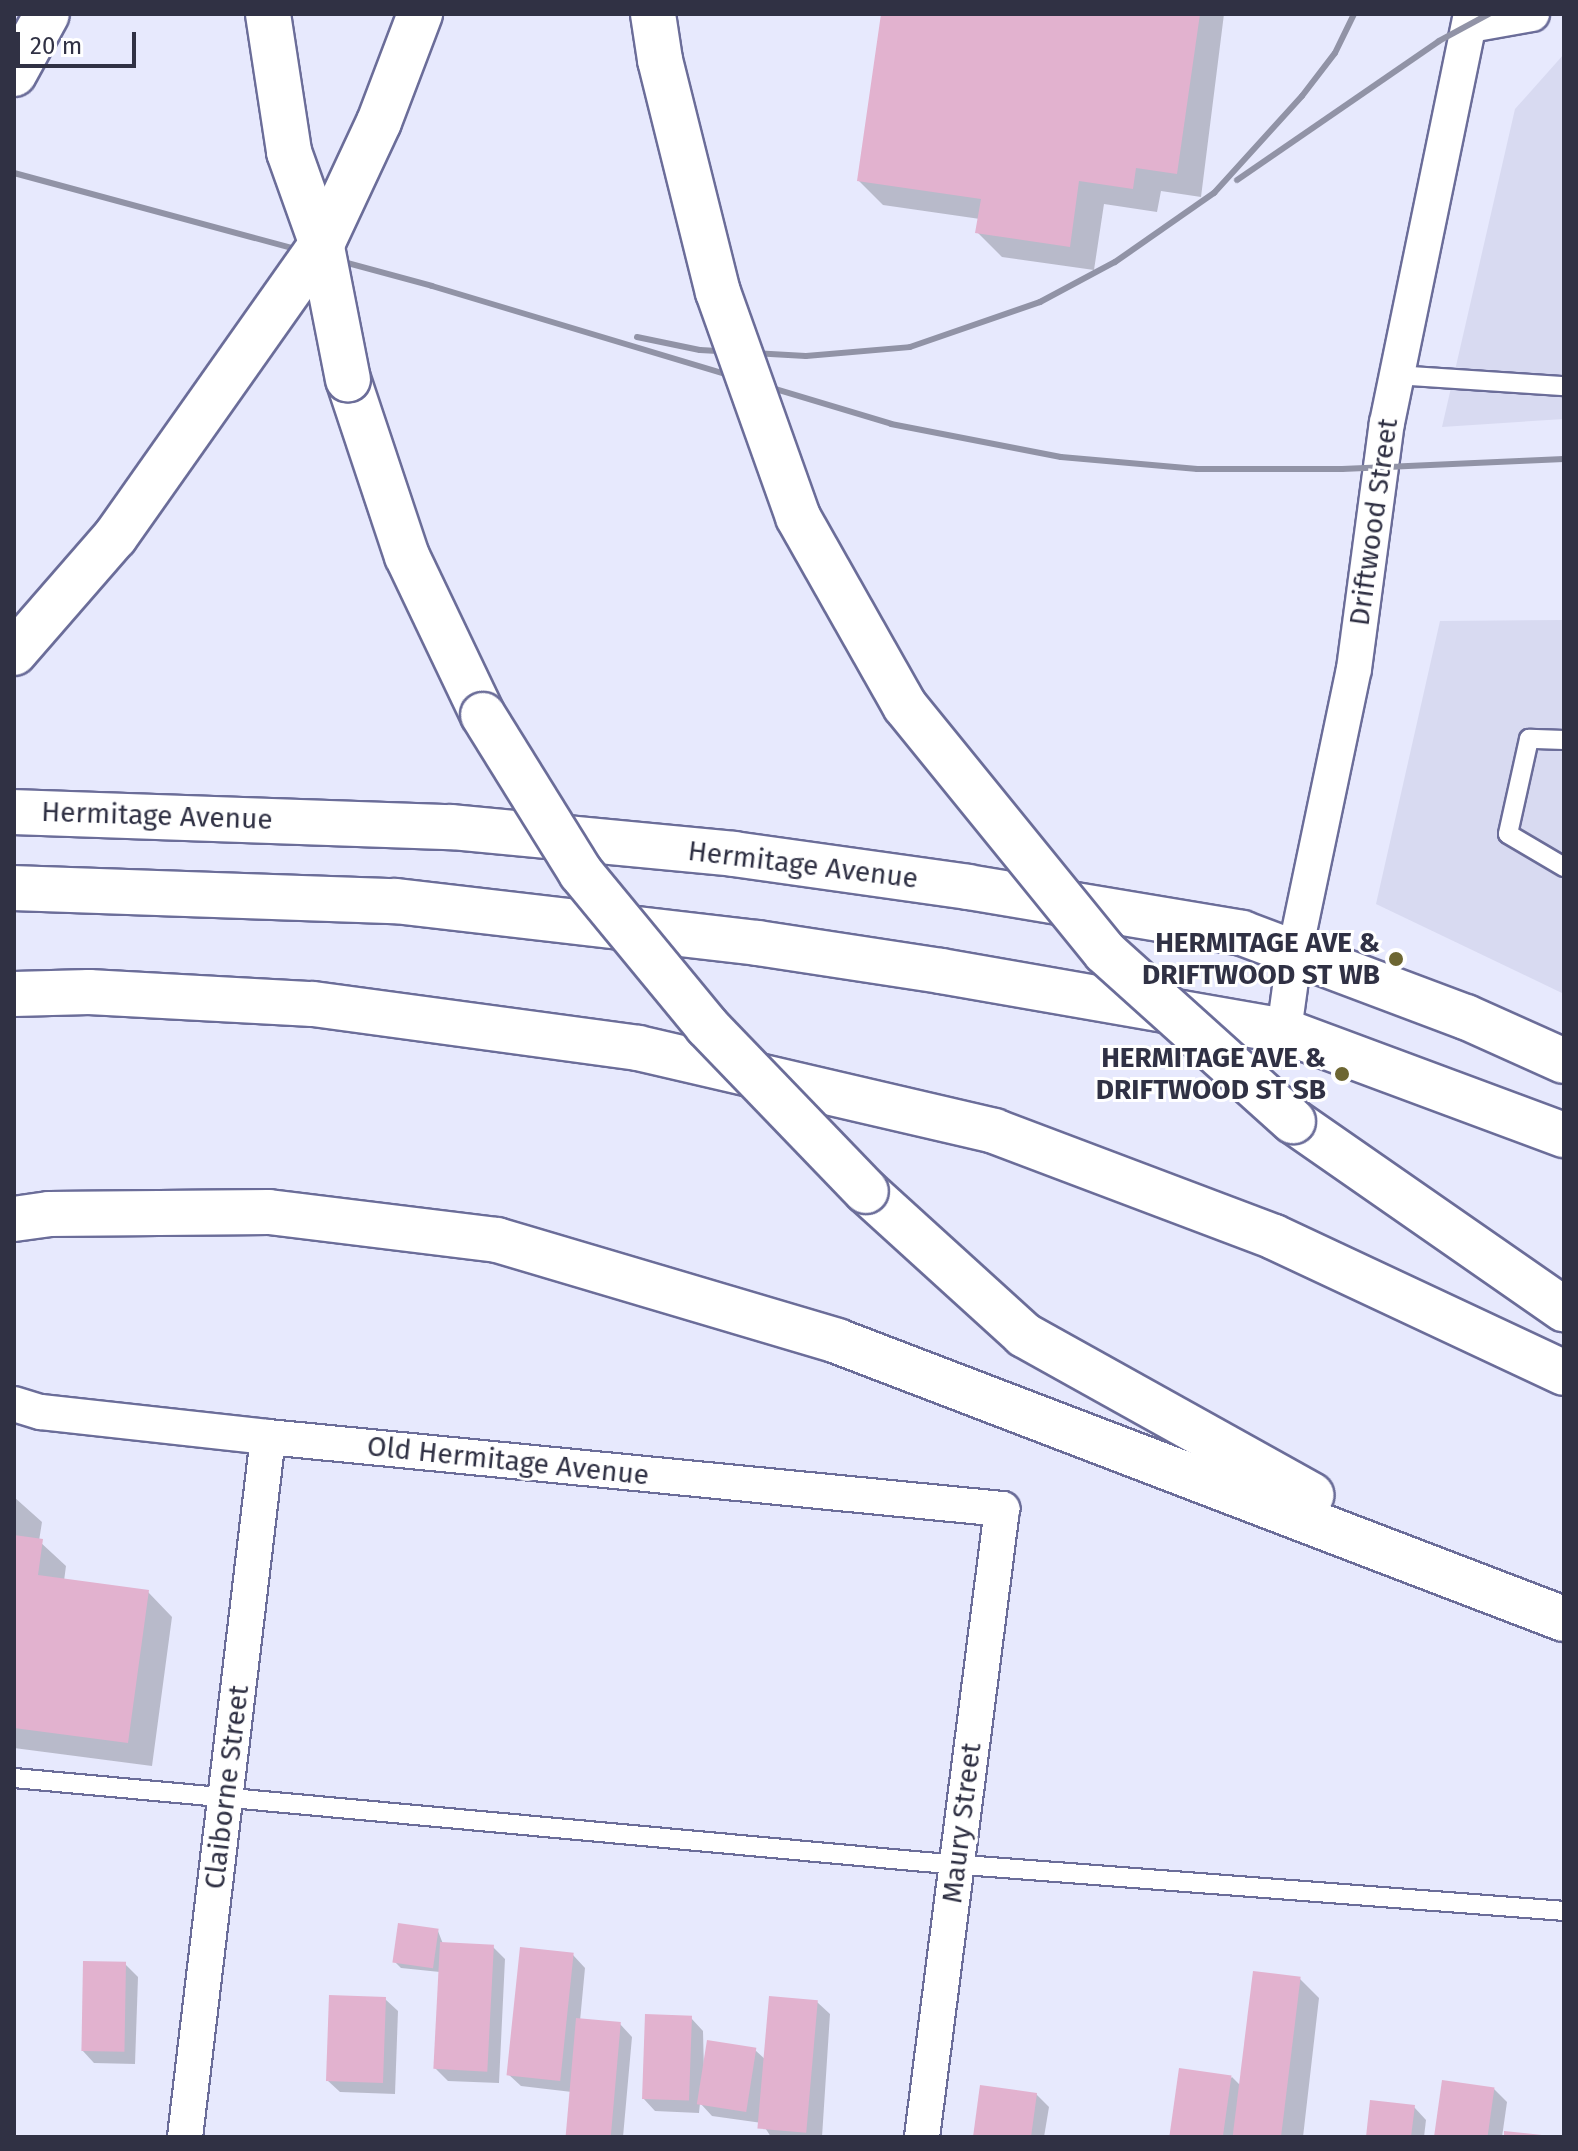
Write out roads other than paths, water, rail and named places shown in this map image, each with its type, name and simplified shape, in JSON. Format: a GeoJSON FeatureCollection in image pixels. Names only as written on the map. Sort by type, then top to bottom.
{"type":"FeatureCollection","features":[{"type":"Feature","properties":{"kind":"main road"},"geometry":{"type":"LineString","coordinates":[[14,74],[47,14]]}},
{"type":"Feature","properties":{"kind":"main road"},"geometry":{"type":"LineString","coordinates":[[268,14],[289,152],[321,242],[348,379],[407,556],[483,715],[581,873],[707,1026],[866,1191],[1024,1335],[1227,1452],[1498,1591]]}},
{"type":"Feature","properties":{"kind":"main road"},"geometry":{"type":"LineString","coordinates":[[14,653],[115,537],[323,242],[379,122],[420,14]]}},
{"type":"Feature","properties":{"kind":"main road"},"geometry":{"type":"LineString","coordinates":[[653,14],[660,60],[718,292],[798,517],[905,706],[1105,952],[1293,1121],[1564,1309]]}},
{"type":"Feature","properties":{"kind":"main road","name":"Hermitage Avenue"},"geometry":{"type":"LineString","coordinates":[[14,812],[451,827],[734,854],[1242,933],[1466,1017],[1564,1061]]}},
{"type":"Feature","properties":{"kind":"main road"},"geometry":{"type":"LineString","coordinates":[[14,888],[395,901],[758,943],[1284,1031],[1564,1135]]}},
{"type":"Feature","properties":{"kind":"main road"},"geometry":{"type":"LineString","coordinates":[[14,994],[89,992],[313,1004],[638,1048],[994,1131],[1274,1237],[1564,1373]]}},
{"type":"Feature","properties":{"kind":"main road"},"geometry":{"type":"LineString","coordinates":[[14,1219],[49,1214],[269,1212],[497,1240],[837,1341],[1498,1591],[1564,1619]]}},
{"type":"Feature","properties":{"kind":"street"},"geometry":{"type":"LineString","coordinates":[[1470,19],[1532,14]]}},
{"type":"Feature","properties":{"kind":"street","name":"Driftwood Street"},"geometry":{"type":"LineString","coordinates":[[1284,1031],[1295,951],[1354,669],[1397,375],[1470,19]]}},
{"type":"Feature","properties":{"kind":"street","name":"Old Hermitage Avenue"},"geometry":{"type":"LineString","coordinates":[[14,1404],[41,1412],[268,1437],[1002,1509]]}},
{"type":"Feature","properties":{"kind":"street","name":"Claiborne Street"},"geometry":{"type":"LineString","coordinates":[[185,2137],[268,1437]]}},
{"type":"Feature","properties":{"kind":"street","name":"Maury Street"},"geometry":{"type":"LineString","coordinates":[[922,2137],[1002,1509]]}},
{"type":"Feature","properties":{"kind":"lane"},"geometry":{"type":"LineString","coordinates":[[1397,375],[1564,386]]}},
{"type":"Feature","properties":{"kind":"lane"},"geometry":{"type":"LineString","coordinates":[[1564,740],[1529,739],[1508,834],[1564,867]]}},
{"type":"Feature","properties":{"kind":"lane"},"geometry":{"type":"LineString","coordinates":[[14,1778],[225,1800],[957,1865],[1564,1911]]}},
{"type":"Feature","properties":{"kind":"railway"},"geometry":{"type":"LineString","coordinates":[[637,337],[700,350],[806,356],[910,347],[1040,302],[1115,262],[1214,193],[1302,96],[1335,53],[1354,14]]}},
{"type":"Feature","properties":{"kind":"railway"},"geometry":{"type":"LineString","coordinates":[[1237,180],[1439,41],[1489,14]]}},
{"type":"Feature","properties":{"kind":"railway"},"geometry":{"type":"LineString","coordinates":[[14,173],[432,286],[891,424],[1061,457],[1197,469],[1342,469],[1564,459]]}},
{"type":"Feature","properties":{"kind":"place","name":"HERMITAGE AVE & DRIFTWOOD ST WB"},"geometry":{"type":"Point","coordinates":[1396,959]}},
{"type":"Feature","properties":{"kind":"place","name":"HERMITAGE AVE & DRIFTWOOD ST SB"},"geometry":{"type":"Point","coordinates":[1342,1074]}}]}
